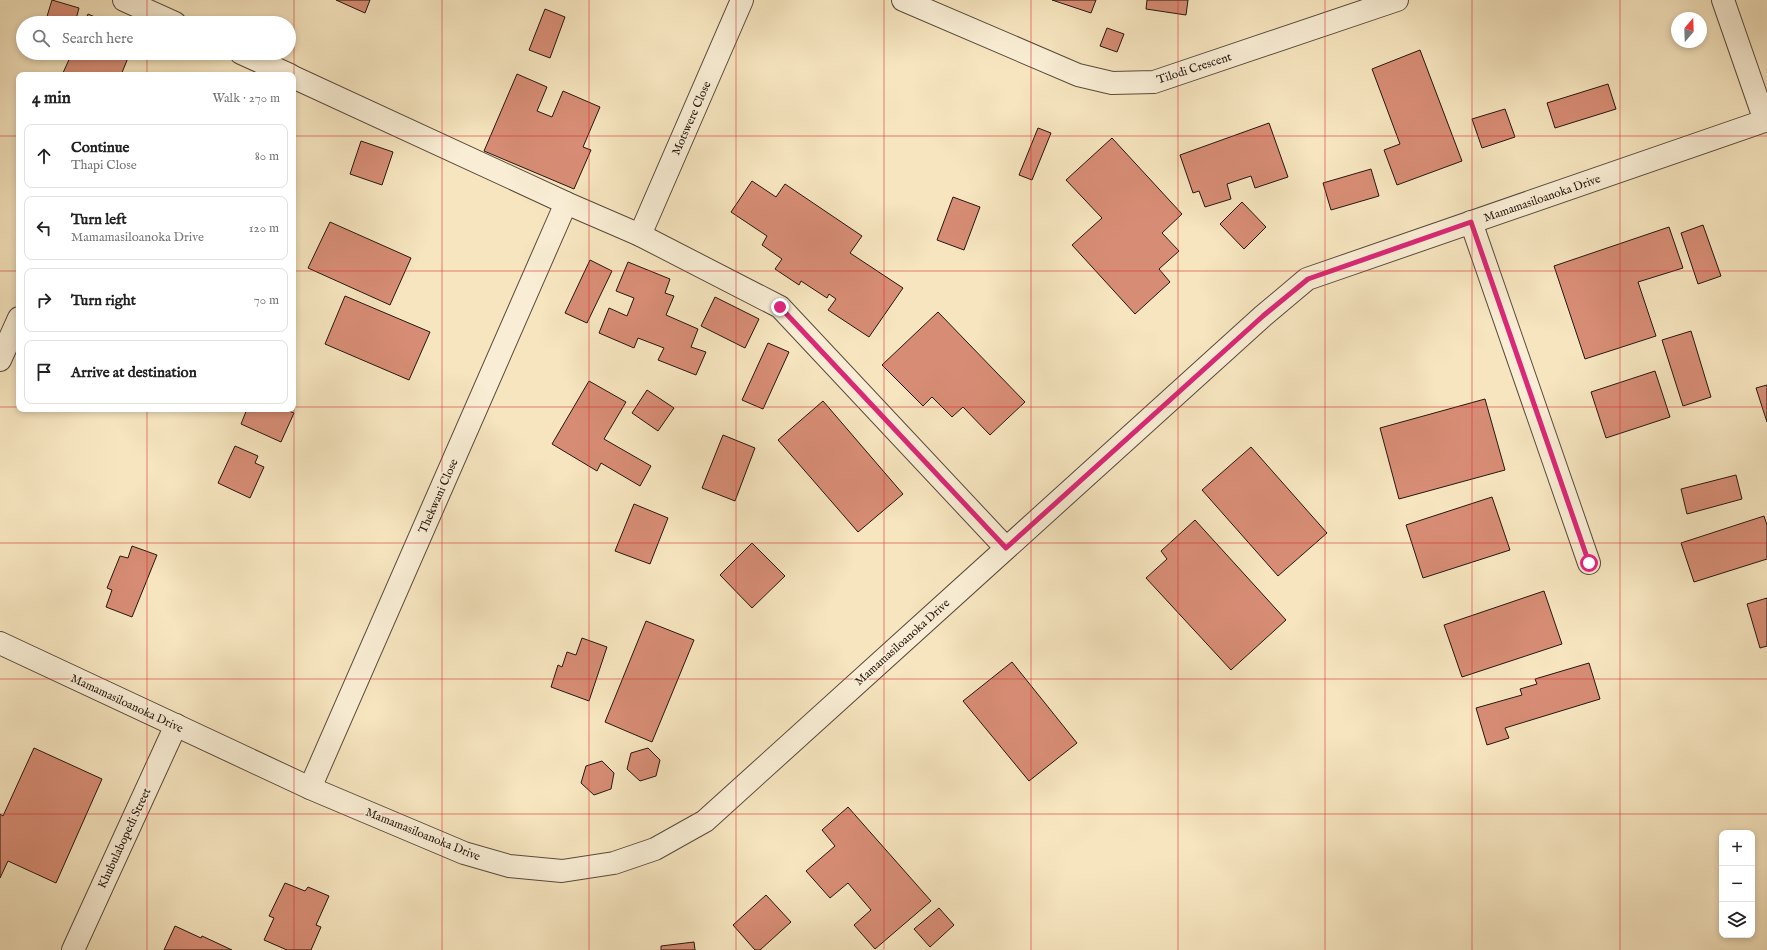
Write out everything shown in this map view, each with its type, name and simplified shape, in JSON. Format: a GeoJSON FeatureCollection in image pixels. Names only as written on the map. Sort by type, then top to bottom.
{"type":"FeatureCollection","features":[{"type":"Feature","properties":{"kind":"street"},"geometry":{"type":"LineString","coordinates":[[124,0],[159,16]]}},
{"type":"Feature","properties":{"kind":"street","name":"Motswere Close"},"geometry":{"type":"LineString","coordinates":[[640,236],[742,0]]}},
{"type":"Feature","properties":{"kind":"street","name":"Tilodi Crescent"},"geometry":{"type":"LineString","coordinates":[[903,0],[1078,75],[1112,83],[1154,82],[1397,0]]}},
{"type":"Feature","properties":{"kind":"street"},"geometry":{"type":"LineString","coordinates":[[1723,0],[1766,120]]}},
{"type":"Feature","properties":{"kind":"street"},"geometry":{"type":"LineString","coordinates":[[257,60],[283,72]]}},
{"type":"Feature","properties":{"kind":"street"},"geometry":{"type":"LineString","coordinates":[[296,78],[566,204],[640,236],[780,307],[1006,548]]}},
{"type":"Feature","properties":{"kind":"street","name":"Mamamasiloanoka Drive"},"geometry":{"type":"LineString","coordinates":[[0,643],[310,788],[464,853],[509,866],[562,871],[614,863],[655,849],[705,821],[1263,316],[1308,279],[1766,120]]}},
{"type":"Feature","properties":{"kind":"street","name":"Thekwani Close"},"geometry":{"type":"LineString","coordinates":[[310,788],[566,204]]}},
{"type":"Feature","properties":{"kind":"street"},"geometry":{"type":"LineString","coordinates":[[1471,222],[1589,563]]}},
{"type":"Feature","properties":{"kind":"street"},"geometry":{"type":"LineString","coordinates":[[0,360],[16,325]]}},
{"type":"Feature","properties":{"kind":"street","name":"Khubulabopedi Street"},"geometry":{"type":"LineString","coordinates":[[73,950],[176,725]]}},
{"type":"Feature","properties":{"kind":"building"},"geometry":{"type":"Polygon","coordinates":[[[52,0],[79,8],[77,16],[47,16],[52,0]]]}},
{"type":"Feature","properties":{"kind":"building"},"geometry":{"type":"Polygon","coordinates":[[[336,0],[370,0],[365,13],[336,0]]]}},
{"type":"Feature","properties":{"kind":"building"},"geometry":{"type":"Polygon","coordinates":[[[1052,0],[1096,0],[1091,13],[1052,0]]]}},
{"type":"Feature","properties":{"kind":"building"},"geometry":{"type":"Polygon","coordinates":[[[1147,0],[1188,0],[1186,15],[1146,9],[1147,0]]]}},
{"type":"Feature","properties":{"kind":"building"},"geometry":{"type":"Polygon","coordinates":[[[545,9],[565,17],[550,58],[529,50],[545,9]]]}},
{"type":"Feature","properties":{"kind":"building"},"geometry":{"type":"Polygon","coordinates":[[[1107,28],[1124,34],[1117,52],[1100,46],[1107,28]]]}},
{"type":"Feature","properties":{"kind":"building"},"geometry":{"type":"Polygon","coordinates":[[[1420,50],[1462,161],[1397,185],[1384,150],[1400,144],[1372,69],[1420,50]]]}},
{"type":"Feature","properties":{"kind":"building"},"geometry":{"type":"Polygon","coordinates":[[[69,60],[127,60],[122,72],[63,72],[69,60]]]}},
{"type":"Feature","properties":{"kind":"building"},"geometry":{"type":"Polygon","coordinates":[[[517,74],[547,87],[537,111],[552,117],[563,91],[600,107],[583,147],[591,150],[574,189],[484,151],[517,74]]]}},
{"type":"Feature","properties":{"kind":"building"},"geometry":{"type":"Polygon","coordinates":[[[1608,84],[1616,109],[1555,128],[1547,103],[1608,84]]]}},
{"type":"Feature","properties":{"kind":"building"},"geometry":{"type":"Polygon","coordinates":[[[1505,109],[1515,137],[1482,148],[1472,119],[1505,109]]]}},
{"type":"Feature","properties":{"kind":"building"},"geometry":{"type":"Polygon","coordinates":[[[1269,123],[1288,177],[1255,188],[1251,176],[1227,184],[1231,199],[1205,207],[1199,191],[1193,193],[1180,155],[1269,123]]]}},
{"type":"Feature","properties":{"kind":"building"},"geometry":{"type":"Polygon","coordinates":[[[1038,128],[1051,133],[1032,180],[1019,175],[1038,128]]]}},
{"type":"Feature","properties":{"kind":"building"},"geometry":{"type":"Polygon","coordinates":[[[1112,138],[1182,214],[1162,233],[1179,251],[1159,269],[1170,282],[1135,314],[1072,245],[1102,218],[1066,180],[1112,138]]]}},
{"type":"Feature","properties":{"kind":"building"},"geometry":{"type":"Polygon","coordinates":[[[361,141],[393,152],[382,185],[350,174],[361,141]]]}},
{"type":"Feature","properties":{"kind":"building"},"geometry":{"type":"Polygon","coordinates":[[[1371,169],[1379,196],[1331,210],[1323,183],[1371,169]]]}},
{"type":"Feature","properties":{"kind":"building"},"geometry":{"type":"Polygon","coordinates":[[[752,181],[776,197],[785,184],[862,236],[850,253],[903,288],[869,337],[828,310],[836,299],[829,294],[827,298],[801,281],[799,285],[775,269],[782,259],[762,245],[767,236],[731,212],[752,181]]]}},
{"type":"Feature","properties":{"kind":"building"},"geometry":{"type":"Polygon","coordinates":[[[953,197],[980,207],[964,250],[937,240],[953,197]]]}},
{"type":"Feature","properties":{"kind":"building"},"geometry":{"type":"Polygon","coordinates":[[[1242,202],[1266,227],[1244,249],[1220,224],[1242,202]]]}},
{"type":"Feature","properties":{"kind":"building"},"geometry":{"type":"Polygon","coordinates":[[[330,222],[411,258],[390,305],[308,268],[330,222]]]}},
{"type":"Feature","properties":{"kind":"building"},"geometry":{"type":"Polygon","coordinates":[[[1703,225],[1721,276],[1698,284],[1681,233],[1703,225]]]}},
{"type":"Feature","properties":{"kind":"building"},"geometry":{"type":"Polygon","coordinates":[[[1669,227],[1683,268],[1638,282],[1656,336],[1585,359],[1554,266],[1669,227]]]}},
{"type":"Feature","properties":{"kind":"building"},"geometry":{"type":"Polygon","coordinates":[[[590,260],[612,271],[587,323],[565,313],[590,260]]]}},
{"type":"Feature","properties":{"kind":"building"},"geometry":{"type":"Polygon","coordinates":[[[628,262],[670,279],[665,293],[674,296],[666,315],[698,329],[691,347],[706,352],[696,375],[658,360],[664,348],[638,338],[634,348],[599,333],[609,308],[627,316],[634,298],[616,291],[628,262]]]}},
{"type":"Feature","properties":{"kind":"building"},"geometry":{"type":"Polygon","coordinates":[[[345,296],[430,332],[409,380],[325,344],[345,296]]]}},
{"type":"Feature","properties":{"kind":"building"},"geometry":{"type":"Polygon","coordinates":[[[715,297],[759,319],[745,348],[701,326],[715,297]]]}},
{"type":"Feature","properties":{"kind":"building"},"geometry":{"type":"Polygon","coordinates":[[[938,312],[1025,402],[990,435],[963,407],[952,417],[932,397],[923,406],[882,365],[938,312]]]}},
{"type":"Feature","properties":{"kind":"building"},"geometry":{"type":"Polygon","coordinates":[[[1691,331],[1711,397],[1683,406],[1662,340],[1691,331]]]}},
{"type":"Feature","properties":{"kind":"building"},"geometry":{"type":"Polygon","coordinates":[[[768,343],[789,352],[763,409],[742,400],[768,343]]]}},
{"type":"Feature","properties":{"kind":"building"},"geometry":{"type":"Polygon","coordinates":[[[1655,371],[1670,417],[1606,438],[1591,392],[1655,371]]]}},
{"type":"Feature","properties":{"kind":"building"},"geometry":{"type":"Polygon","coordinates":[[[589,381],[626,402],[604,439],[651,466],[640,486],[601,463],[597,471],[552,444],[589,381]]]}},
{"type":"Feature","properties":{"kind":"building"},"geometry":{"type":"Polygon","coordinates":[[[1767,385],[1767,422],[1756,388],[1767,385]]]}},
{"type":"Feature","properties":{"kind":"building"},"geometry":{"type":"Polygon","coordinates":[[[647,390],[674,408],[658,431],[632,413],[647,390]]]}},
{"type":"Feature","properties":{"kind":"building"},"geometry":{"type":"Polygon","coordinates":[[[1485,399],[1505,470],[1399,499],[1380,428],[1485,399]]]}},
{"type":"Feature","properties":{"kind":"building"},"geometry":{"type":"Polygon","coordinates":[[[823,401],[903,494],[858,532],[778,440],[823,401]]]}},
{"type":"Feature","properties":{"kind":"building"},"geometry":{"type":"Polygon","coordinates":[[[246,412],[294,413],[281,442],[241,424],[246,412]]]}},
{"type":"Feature","properties":{"kind":"building"},"geometry":{"type":"Polygon","coordinates":[[[723,435],[755,448],[735,501],[702,488],[723,435]]]}},
{"type":"Feature","properties":{"kind":"building"},"geometry":{"type":"Polygon","coordinates":[[[235,446],[258,456],[255,463],[264,467],[250,498],[218,483],[235,446]]]}},
{"type":"Feature","properties":{"kind":"building"},"geometry":{"type":"Polygon","coordinates":[[[1251,447],[1327,533],[1278,576],[1202,490],[1251,447]]]}},
{"type":"Feature","properties":{"kind":"building"},"geometry":{"type":"Polygon","coordinates":[[[1736,475],[1742,499],[1687,514],[1681,489],[1736,475]]]}},
{"type":"Feature","properties":{"kind":"building"},"geometry":{"type":"Polygon","coordinates":[[[1492,497],[1510,550],[1423,578],[1406,525],[1492,497]]]}},
{"type":"Feature","properties":{"kind":"building"},"geometry":{"type":"Polygon","coordinates":[[[634,504],[668,518],[650,564],[615,551],[634,504]]]}},
{"type":"Feature","properties":{"kind":"building"},"geometry":{"type":"Polygon","coordinates":[[[1764,516],[1767,525],[1767,559],[1694,582],[1681,543],[1764,516]]]}},
{"type":"Feature","properties":{"kind":"building"},"geometry":{"type":"Polygon","coordinates":[[[1195,520],[1286,620],[1231,670],[1146,578],[1167,559],[1161,551],[1195,520]]]}},
{"type":"Feature","properties":{"kind":"building"},"geometry":{"type":"Polygon","coordinates":[[[752,543],[785,576],[752,608],[720,575],[752,543]]]}},
{"type":"Feature","properties":{"kind":"building"},"geometry":{"type":"Polygon","coordinates":[[[132,546],[157,555],[132,617],[106,607],[112,590],[107,588],[120,556],[128,558],[132,546]]]}},
{"type":"Feature","properties":{"kind":"building"},"geometry":{"type":"Polygon","coordinates":[[[1544,591],[1562,644],[1462,677],[1444,625],[1544,591]]]}},
{"type":"Feature","properties":{"kind":"building"},"geometry":{"type":"Polygon","coordinates":[[[1767,598],[1767,646],[1760,648],[1747,604],[1767,598]]]}},
{"type":"Feature","properties":{"kind":"building"},"geometry":{"type":"Polygon","coordinates":[[[646,621],[694,640],[652,742],[605,722],[646,621]]]}},
{"type":"Feature","properties":{"kind":"building"},"geometry":{"type":"Polygon","coordinates":[[[582,638],[607,647],[589,701],[551,687],[558,665],[562,667],[567,652],[576,655],[582,638]]]}},
{"type":"Feature","properties":{"kind":"building"},"geometry":{"type":"Polygon","coordinates":[[[1012,662],[1077,743],[1029,781],[963,701],[1012,662]]]}},
{"type":"Feature","properties":{"kind":"building"},"geometry":{"type":"Polygon","coordinates":[[[1589,663],[1600,699],[1505,728],[1509,738],[1487,745],[1476,708],[1522,695],[1520,689],[1537,684],[1535,679],[1589,663]]]}},
{"type":"Feature","properties":{"kind":"building"},"geometry":{"type":"Polygon","coordinates":[[[34,748],[102,779],[56,883],[8,861],[0,878],[0,814],[3,816],[34,748]]]}},
{"type":"Feature","properties":{"kind":"building"},"geometry":{"type":"Polygon","coordinates":[[[648,748],[660,760],[656,776],[640,781],[627,769],[631,753],[648,748]]]}},
{"type":"Feature","properties":{"kind":"building"},"geometry":{"type":"Polygon","coordinates":[[[602,761],[614,773],[611,789],[594,795],[581,783],[586,766],[602,761]]]}},
{"type":"Feature","properties":{"kind":"building"},"geometry":{"type":"Polygon","coordinates":[[[848,807],[931,901],[875,949],[854,925],[871,910],[848,883],[830,898],[806,871],[835,846],[822,830],[848,807]]]}},
{"type":"Feature","properties":{"kind":"building"},"geometry":{"type":"Polygon","coordinates":[[[285,883],[305,891],[308,887],[329,896],[316,925],[321,927],[311,950],[287,950],[264,940],[274,918],[269,916],[285,883]]]}},
{"type":"Feature","properties":{"kind":"building"},"geometry":{"type":"Polygon","coordinates":[[[766,895],[791,922],[760,950],[755,950],[733,925],[766,895]]]}},
{"type":"Feature","properties":{"kind":"building"},"geometry":{"type":"Polygon","coordinates":[[[939,908],[954,925],[930,947],[914,929],[939,908]]]}},
{"type":"Feature","properties":{"kind":"building"},"geometry":{"type":"Polygon","coordinates":[[[175,926],[201,938],[202,936],[232,950],[164,950],[175,926]]]}},
{"type":"Feature","properties":{"kind":"building"},"geometry":{"type":"Polygon","coordinates":[[[694,942],[695,950],[661,950],[661,946],[694,942]]]}},
{"type":"Feature","properties":{"kind":"route"},"geometry":{"type":"LineString","coordinates":[[780,307],[792,318],[1006,548],[1263,316],[1308,279],[1347,264],[1471,222],[1589,563]]}}]}
